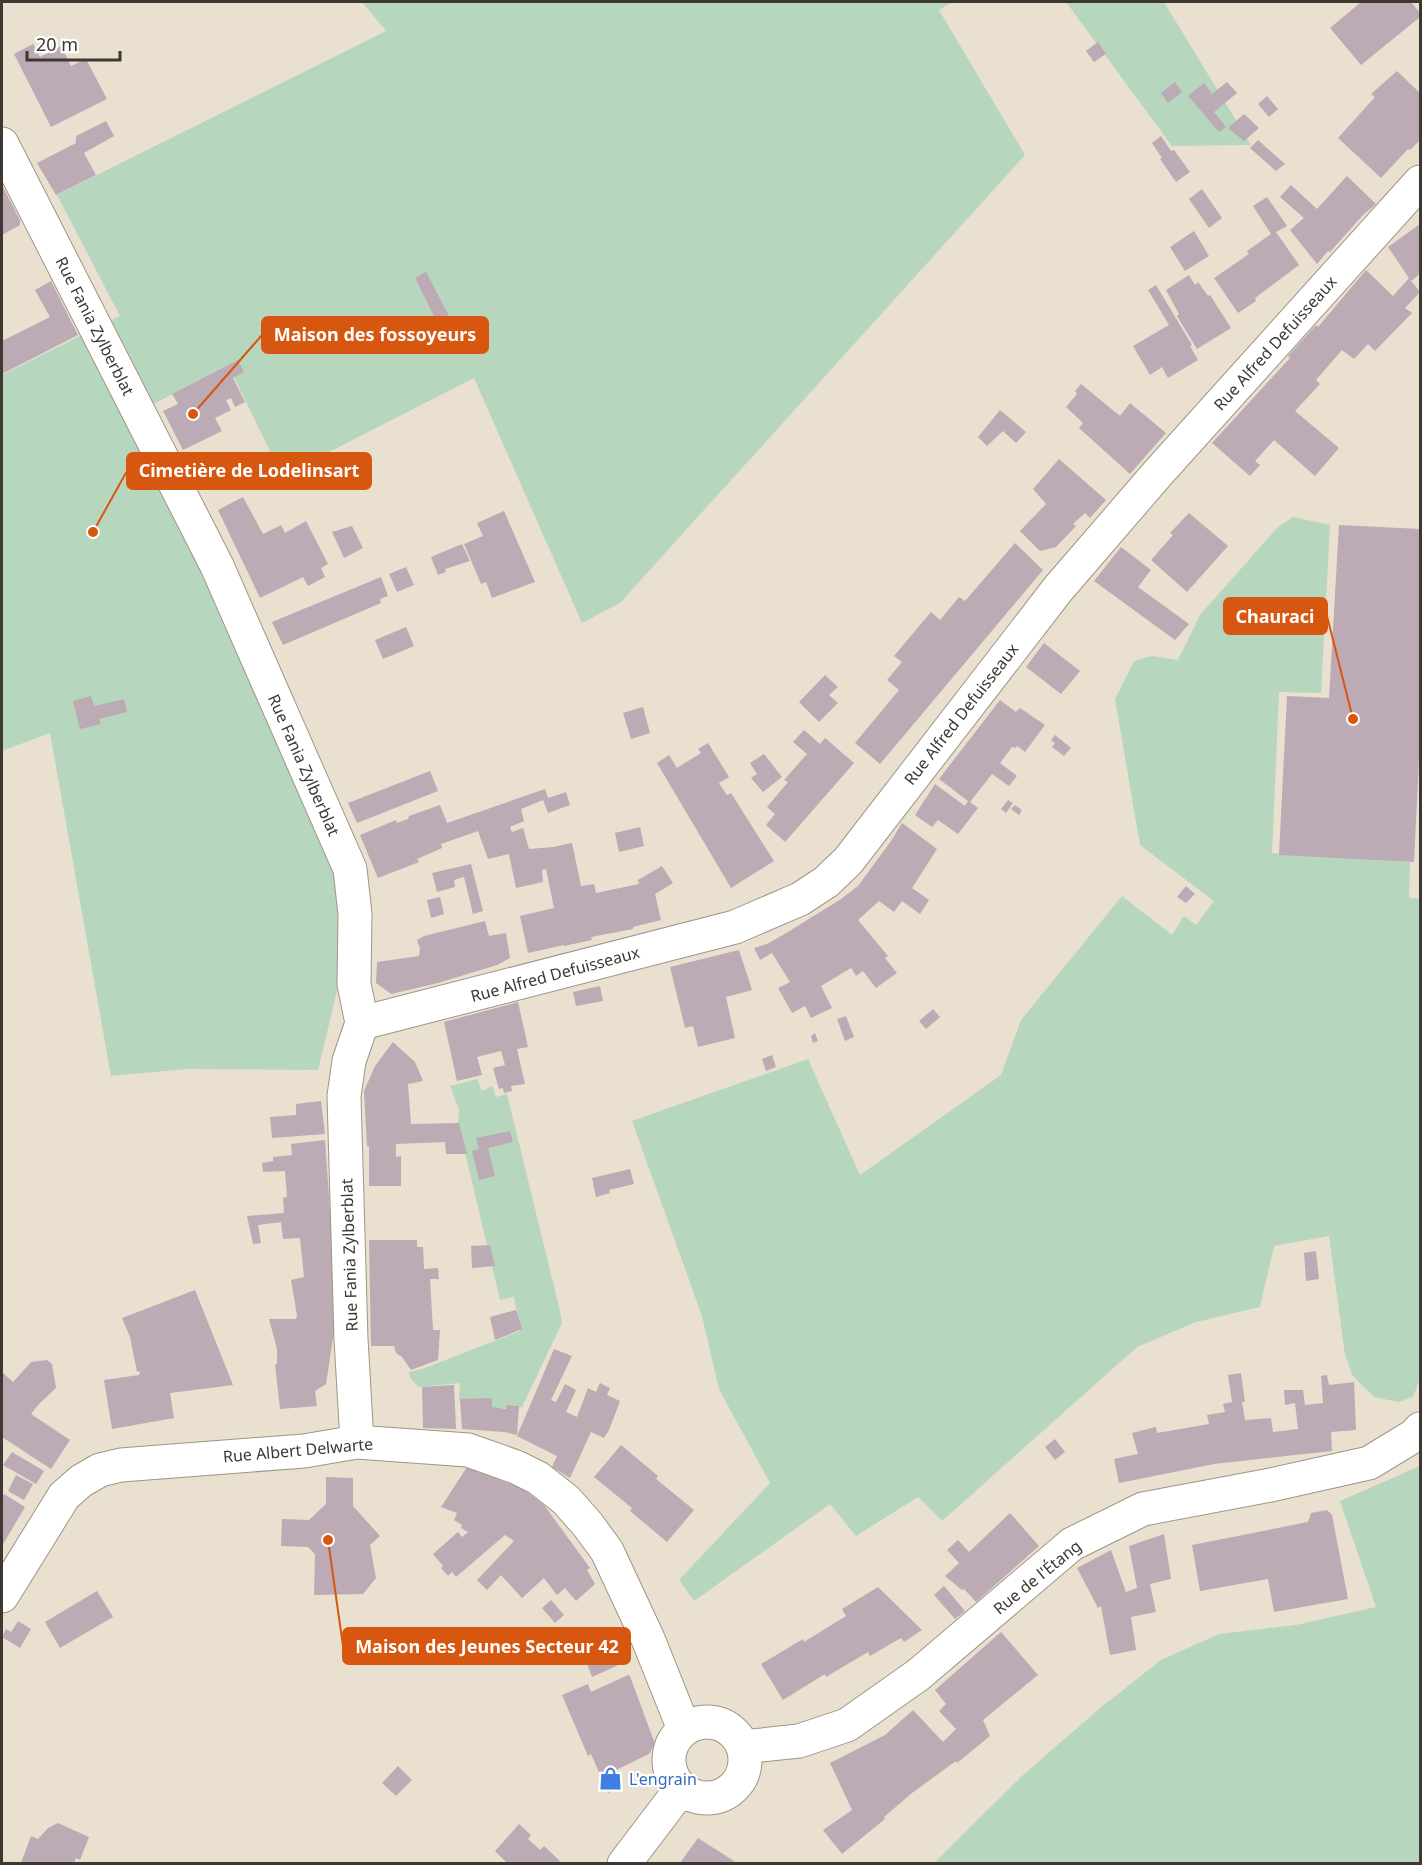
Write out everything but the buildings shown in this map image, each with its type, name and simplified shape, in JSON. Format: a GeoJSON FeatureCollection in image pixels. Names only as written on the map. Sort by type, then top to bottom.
{"type":"FeatureCollection","features":[{"type":"Feature","properties":{"kind":"street","name":"Rue Fania Zylberblat"},"geometry":{"type":"LineString","coordinates":[[2,144],[218,566],[350,869],[355,914],[354,984],[362,1023],[349,1061],[344,1096],[357,1442]]}},
{"type":"Feature","properties":{"kind":"street","name":"Rue Alfred Defuisseaux"},"geometry":{"type":"LineString","coordinates":[[362,1023],[735,927],[800,899],[826,882],[848,861],[1058,589],[1158,473],[1420,182]]}},
{"type":"Feature","properties":{"kind":"street","name":"Rue de l'Étang"},"geometry":{"type":"LineString","coordinates":[[743,1747],[799,1741],[847,1725],[918,1675],[1072,1544],[1143,1509],[1271,1485],[1369,1463],[1415,1435],[1420,1429]]}},
{"type":"Feature","properties":{"kind":"street","name":"Rue Albert Delwarte"},"geometry":{"type":"LineString","coordinates":[[2,1596],[64,1496],[81,1481],[100,1470],[121,1465],[304,1451],[357,1442],[468,1450],[516,1467],[553,1489],[588,1525],[607,1551],[648,1639],[684,1729]]}},
{"type":"Feature","properties":{"kind":"street"},"geometry":{"type":"LineString","coordinates":[[704,1722],[716,1723],[729,1729],[743,1747],[746,1761],[742,1775],[735,1787],[716,1798],[703,1799],[692,1796],[674,1781],[668,1762],[670,1749],[675,1738],[691,1725],[704,1722]]}},
{"type":"Feature","properties":{"kind":"street"},"geometry":{"type":"LineString","coordinates":[[624,1863],[681,1789]]}},
{"type":"Feature","properties":{"kind":"green space"},"geometry":{"type":"Polygon","coordinates":[[[362,2],[952,2],[939,10],[1025,155],[620,603],[582,623],[474,378],[282,476],[228,365],[125,419],[216,593],[338,885],[337,991],[318,1070],[187,1069],[111,1076],[50,733],[2,751],[2,375],[120,316],[57,195],[386,31],[362,2]]]}},
{"type":"Feature","properties":{"kind":"green space"},"geometry":{"type":"Polygon","coordinates":[[[1066,2],[1164,2],[1251,145],[1172,146],[1066,2]]]}},
{"type":"Feature","properties":{"kind":"green space"},"geometry":{"type":"Polygon","coordinates":[[[1293,517],[1330,525],[1321,693],[1279,692],[1272,853],[1410,862],[1409,898],[1420,898],[1420,1379],[1413,1397],[1398,1402],[1374,1397],[1353,1376],[1345,1355],[1329,1236],[1274,1246],[1260,1307],[1196,1322],[1137,1347],[942,1521],[918,1497],[856,1536],[830,1504],[694,1601],[679,1580],[770,1483],[719,1389],[702,1316],[632,1121],[808,1059],[860,1175],[1001,1075],[1021,1020],[1122,896],[1172,935],[1184,916],[1196,925],[1214,901],[1140,845],[1115,699],[1134,661],[1152,656],[1178,660],[1200,615],[1278,527],[1293,517]]]}},
{"type":"Feature","properties":{"kind":"green space"},"geometry":{"type":"Polygon","coordinates":[[[477,1079],[482,1091],[492,1086],[496,1097],[507,1094],[562,1323],[522,1407],[490,1409],[491,1402],[459,1399],[460,1383],[419,1387],[410,1378],[409,1372],[520,1331],[514,1297],[500,1300],[458,1123],[459,1109],[450,1086],[477,1079]]]}},
{"type":"Feature","properties":{"kind":"green space"},"geometry":{"type":"Polygon","coordinates":[[[1420,1466],[1420,1863],[934,1863],[1022,1776],[1099,1709],[1161,1660],[1219,1634],[1296,1625],[1376,1607],[1340,1501],[1420,1466]]]}},
{"type":"Feature","properties":{"kind":"place","name":"Maison des fossoyeurs"},"geometry":{"type":"Point","coordinates":[193,414]}},
{"type":"Feature","properties":{"kind":"place","name":"Cimetière de Lodelinsart"},"geometry":{"type":"Point","coordinates":[93,532]}},
{"type":"Feature","properties":{"kind":"place","name":"Chauraci"},"geometry":{"type":"Point","coordinates":[1353,719]}},
{"type":"Feature","properties":{"kind":"place","name":"Maison des Jeunes Secteur 42"},"geometry":{"type":"Point","coordinates":[328,1540]}},
{"type":"Feature","properties":{"kind":"place","name":"L'engrain"},"geometry":{"type":"Point","coordinates":[611,1779]}}]}
